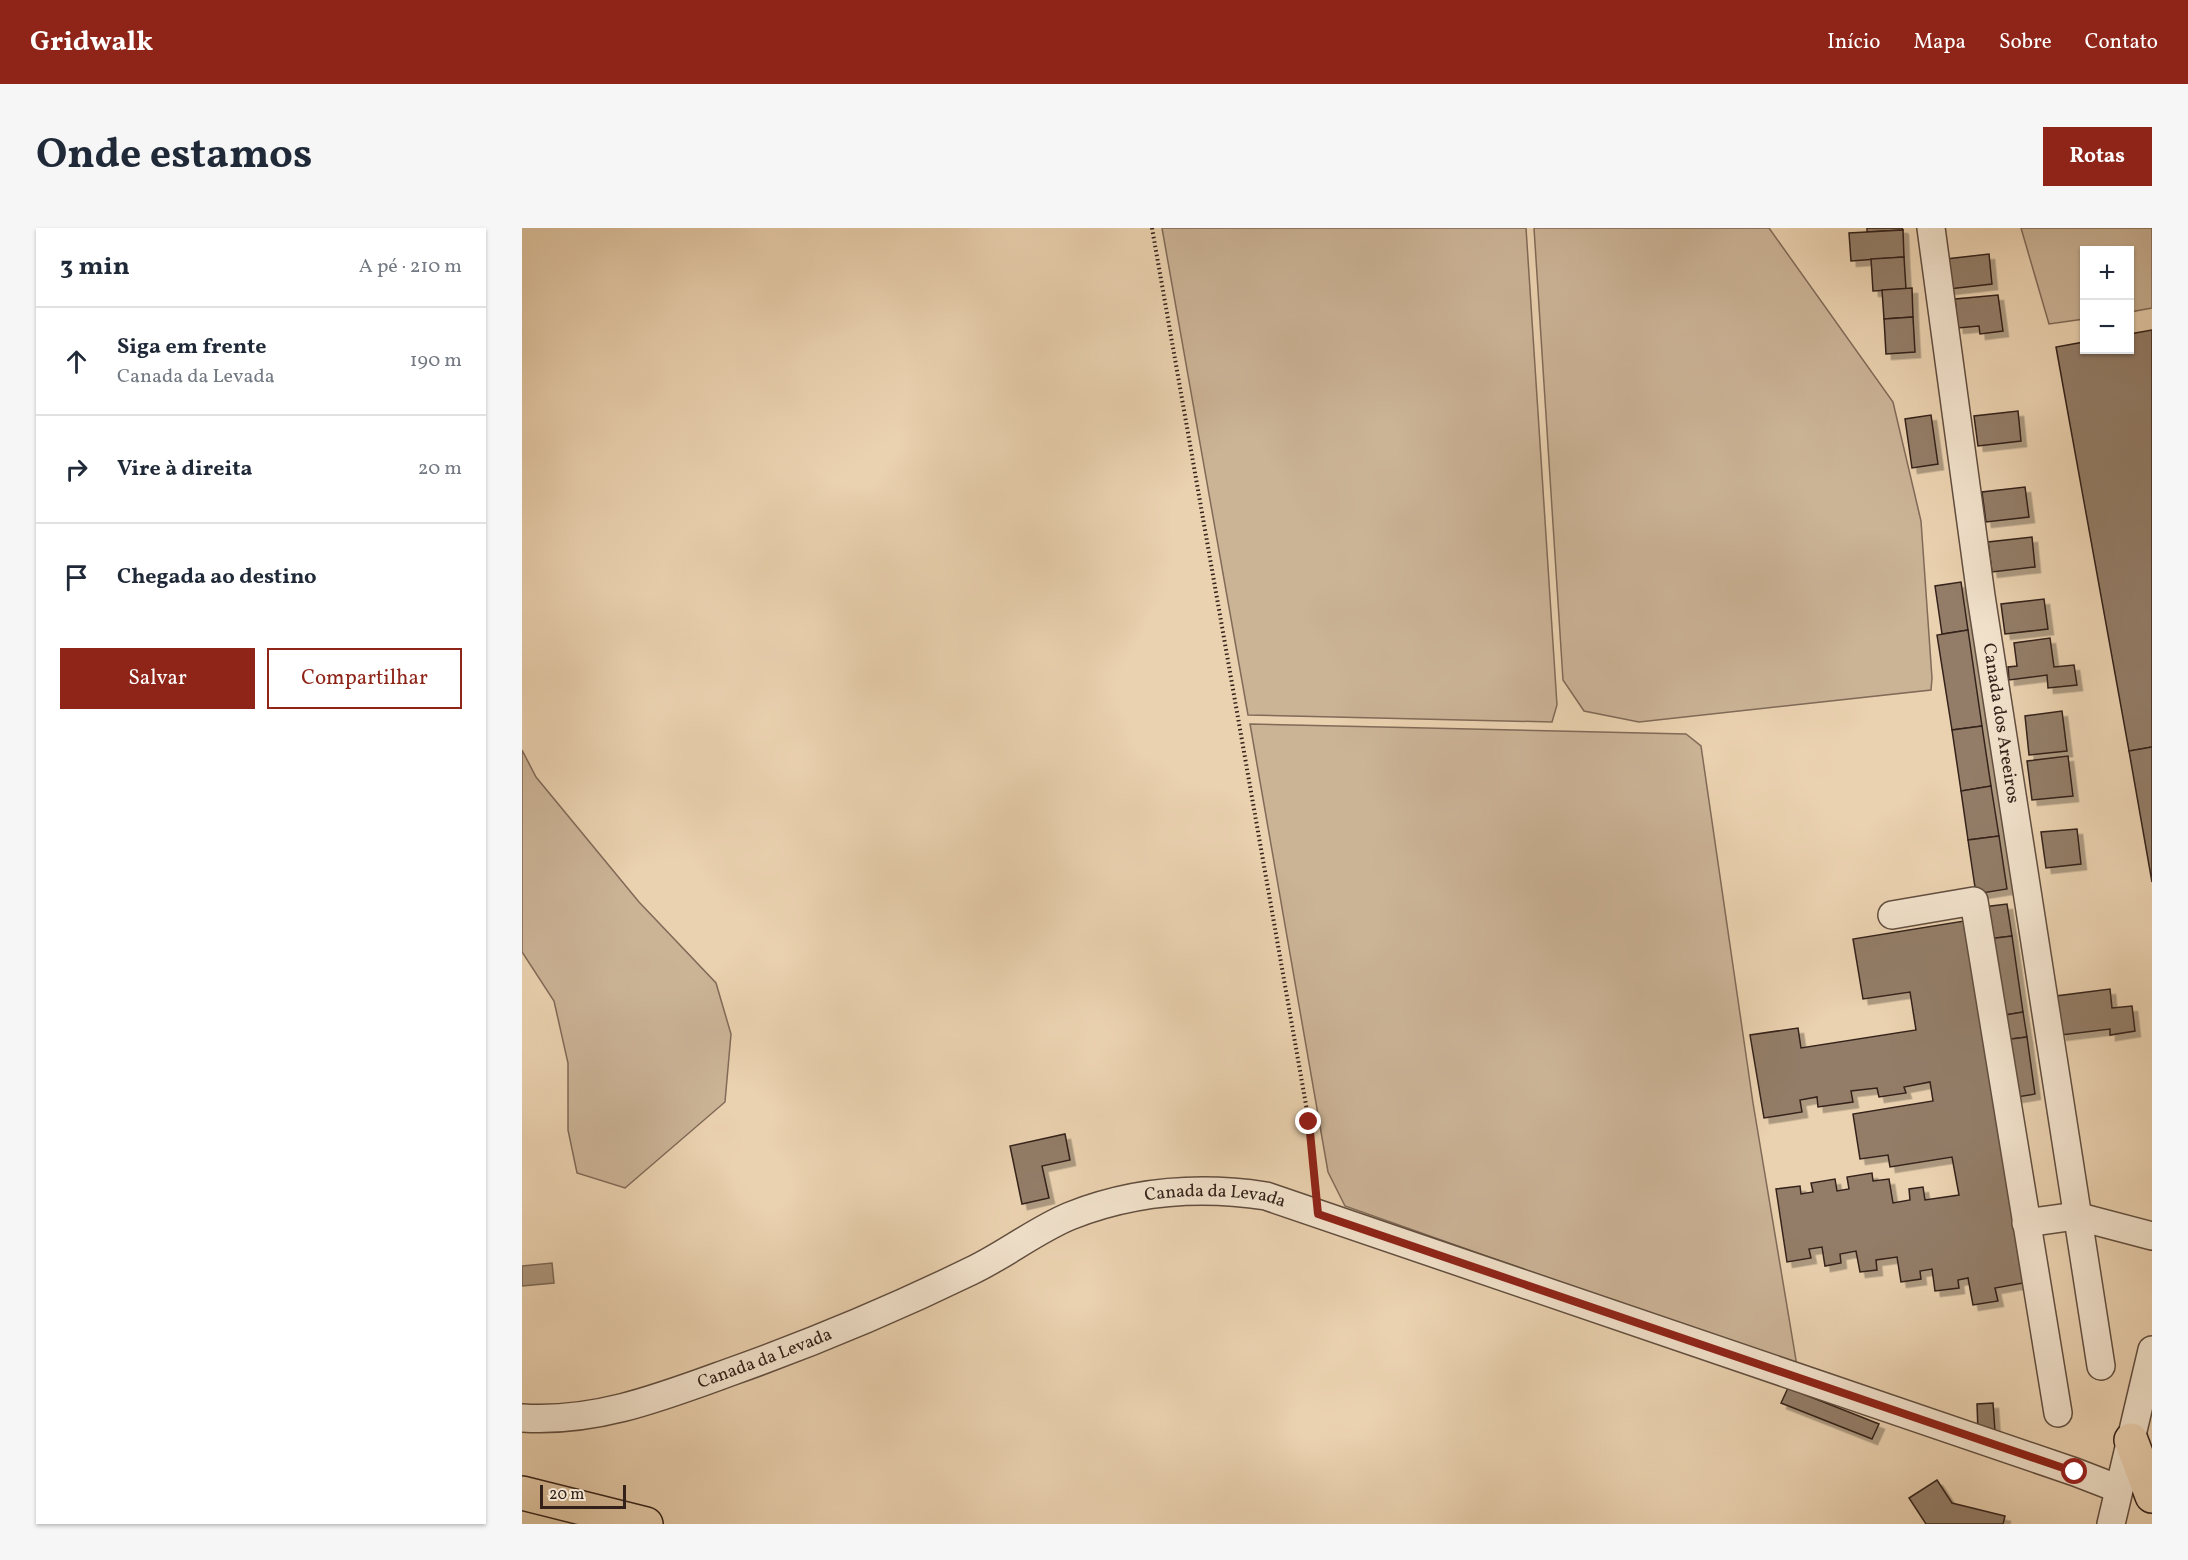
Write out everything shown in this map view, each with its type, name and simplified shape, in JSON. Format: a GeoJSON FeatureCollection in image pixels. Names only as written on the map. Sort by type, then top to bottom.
{"type":"FeatureCollection","features":[{"type":"Feature","properties":{"kind":"highway"},"geometry":{"type":"LineString","coordinates":[[2131,1440],[2152,1496]]}},
{"type":"Feature","properties":{"kind":"highway"},"geometry":{"type":"LineString","coordinates":[[522,1493],[646,1524]]}},
{"type":"Feature","properties":{"kind":"street","name":"Canada dos Areeiros"},"geometry":{"type":"LineString","coordinates":[[1931,228],[1981,596],[2101,1366]]}},
{"type":"Feature","properties":{"kind":"street"},"geometry":{"type":"LineString","coordinates":[[1892,915],[1974,901],[2058,1413]]}},
{"type":"Feature","properties":{"kind":"street","name":"Canada da Levada"},"geometry":{"type":"LineString","coordinates":[[522,1418],[548,1420],[601,1414],[661,1397],[824,1338],[973,1270],[1069,1217],[1122,1199],[1192,1190],[1230,1191],[1266,1196],[2064,1468],[2119,1490]]}},
{"type":"Feature","properties":{"kind":"street"},"geometry":{"type":"LineString","coordinates":[[2026,1223],[2076,1216],[2152,1236]]}},
{"type":"Feature","properties":{"kind":"street"},"geometry":{"type":"LineString","coordinates":[[2111,1524],[2152,1350]]}},
{"type":"Feature","properties":{"kind":"path"},"geometry":{"type":"LineString","coordinates":[[1152,228],[1309,1122],[1318,1214]]}},
{"type":"Feature","properties":{"kind":"shaded area"},"geometry":{"type":"Polygon","coordinates":[[[1162,228],[1526,228],[1557,705],[1552,722],[1248,715],[1162,228]]]}},
{"type":"Feature","properties":{"kind":"shaded area"},"geometry":{"type":"Polygon","coordinates":[[[1534,228],[1769,228],[1893,402],[1921,521],[1931,690],[1639,722],[1584,711],[1563,680],[1534,228]]]}},
{"type":"Feature","properties":{"kind":"shaded area"},"geometry":{"type":"Polygon","coordinates":[[[2021,228],[2152,228],[2152,308],[2134,311],[2134,246],[2080,246],[2080,320],[2049,324],[2021,228]]]}},
{"type":"Feature","properties":{"kind":"shaded area"},"geometry":{"type":"Polygon","coordinates":[[[1250,724],[1686,734],[1701,746],[1753,1103],[1797,1366],[1345,1206],[1328,1172],[1250,724]]]}},
{"type":"Feature","properties":{"kind":"shaded area"},"geometry":{"type":"Polygon","coordinates":[[[522,750],[536,777],[639,902],[716,983],[731,1034],[725,1102],[625,1188],[577,1173],[568,1130],[568,1063],[554,1001],[522,952],[522,750]]]}},
{"type":"Feature","properties":{"kind":"shaded area"},"geometry":{"type":"Polygon","coordinates":[[[552,1263],[554,1283],[522,1286],[522,1266],[552,1263]]]}},
{"type":"Feature","properties":{"kind":"building"},"geometry":{"type":"Polygon","coordinates":[[[1867,228],[1902,228],[1903,230],[1867,232],[1867,228]]]}},
{"type":"Feature","properties":{"kind":"building"},"geometry":{"type":"Polygon","coordinates":[[[1903,230],[1904,257],[1851,261],[1849,233],[1903,230]]]}},
{"type":"Feature","properties":{"kind":"building"},"geometry":{"type":"Polygon","coordinates":[[[1989,254],[1992,284],[1949,289],[1946,259],[1989,254]]]}},
{"type":"Feature","properties":{"kind":"building"},"geometry":{"type":"Polygon","coordinates":[[[1904,257],[1906,289],[1873,291],[1871,259],[1904,257]]]}},
{"type":"Feature","properties":{"kind":"building"},"geometry":{"type":"Polygon","coordinates":[[[1912,288],[1913,317],[1884,319],[1882,290],[1912,288]]]}},
{"type":"Feature","properties":{"kind":"building"},"geometry":{"type":"Polygon","coordinates":[[[1998,295],[2003,331],[1980,334],[1979,326],[1958,328],[1955,299],[1998,295]]]}},
{"type":"Feature","properties":{"kind":"building"},"geometry":{"type":"Polygon","coordinates":[[[1913,317],[1915,352],[1886,354],[1884,319],[1913,317]]]}},
{"type":"Feature","properties":{"kind":"building"},"geometry":{"type":"Polygon","coordinates":[[[2152,330],[2152,747],[2129,751],[2056,347],[2080,343],[2080,354],[2134,354],[2134,333],[2152,330]]]}},
{"type":"Feature","properties":{"kind":"building"},"geometry":{"type":"Polygon","coordinates":[[[2018,411],[2021,441],[1978,446],[1974,416],[2018,411]]]}},
{"type":"Feature","properties":{"kind":"building"},"geometry":{"type":"Polygon","coordinates":[[[1931,415],[1938,464],[1912,468],[1905,419],[1931,415]]]}},
{"type":"Feature","properties":{"kind":"building"},"geometry":{"type":"Polygon","coordinates":[[[2025,487],[2029,517],[1986,522],[1982,492],[2025,487]]]}},
{"type":"Feature","properties":{"kind":"building"},"geometry":{"type":"Polygon","coordinates":[[[2032,537],[2035,567],[1992,572],[1988,542],[2032,537]]]}},
{"type":"Feature","properties":{"kind":"building"},"geometry":{"type":"Polygon","coordinates":[[[1961,582],[1968,630],[1942,634],[1935,586],[1961,582]]]}},
{"type":"Feature","properties":{"kind":"building"},"geometry":{"type":"Polygon","coordinates":[[[2044,599],[2048,629],[2005,634],[2001,604],[2044,599]]]}},
{"type":"Feature","properties":{"kind":"building"},"geometry":{"type":"Polygon","coordinates":[[[1968,630],[1982,726],[1952,730],[1937,635],[1968,630]]]}},
{"type":"Feature","properties":{"kind":"building"},"geometry":{"type":"Polygon","coordinates":[[[2050,638],[2054,667],[2074,665],[2077,685],[2048,688],[2047,675],[2009,680],[2008,667],[2017,666],[2014,643],[2050,638]]]}},
{"type":"Feature","properties":{"kind":"building"},"geometry":{"type":"Polygon","coordinates":[[[2062,711],[2067,751],[2029,755],[2025,716],[2062,711]]]}},
{"type":"Feature","properties":{"kind":"building"},"geometry":{"type":"Polygon","coordinates":[[[1982,726],[1991,786],[1961,791],[1952,730],[1982,726]]]}},
{"type":"Feature","properties":{"kind":"building"},"geometry":{"type":"Polygon","coordinates":[[[2152,747],[2152,882],[2129,751],[2152,747]]]}},
{"type":"Feature","properties":{"kind":"building"},"geometry":{"type":"Polygon","coordinates":[[[2068,756],[2073,796],[2032,800],[2027,761],[2068,756]]]}},
{"type":"Feature","properties":{"kind":"building"},"geometry":{"type":"Polygon","coordinates":[[[1991,786],[1999,836],[1968,840],[1961,791],[1991,786]]]}},
{"type":"Feature","properties":{"kind":"building"},"geometry":{"type":"Polygon","coordinates":[[[2077,829],[2081,864],[2046,868],[2041,832],[2077,829]]]}},
{"type":"Feature","properties":{"kind":"building"},"geometry":{"type":"Polygon","coordinates":[[[1999,836],[2007,889],[1976,894],[1968,840],[1999,836]]]}},
{"type":"Feature","properties":{"kind":"building"},"geometry":{"type":"Polygon","coordinates":[[[2007,904],[2012,936],[1988,939],[1983,907],[2007,904]]]}},
{"type":"Feature","properties":{"kind":"building"},"geometry":{"type":"Polygon","coordinates":[[[1964,921],[2029,1282],[1995,1288],[1998,1301],[1973,1305],[1968,1278],[1958,1280],[1959,1288],[1935,1291],[1932,1269],[1920,1271],[1921,1279],[1901,1282],[1897,1257],[1876,1260],[1877,1270],[1860,1272],[1856,1251],[1840,1254],[1841,1263],[1825,1266],[1822,1247],[1809,1249],[1811,1258],[1787,1262],[1776,1189],[1800,1186],[1801,1194],[1813,1192],[1811,1183],[1835,1179],[1837,1191],[1849,1189],[1847,1177],[1872,1173],[1873,1181],[1889,1179],[1893,1203],[1910,1200],[1909,1189],[1923,1187],[1925,1200],[1959,1195],[1952,1157],[1890,1167],[1888,1155],[1860,1159],[1853,1114],[1933,1101],[1930,1082],[1904,1087],[1906,1093],[1879,1097],[1877,1088],[1851,1091],[1853,1102],[1818,1107],[1817,1097],[1800,1100],[1802,1112],[1764,1118],[1750,1035],[1798,1028],[1801,1048],[1916,1030],[1910,992],[1863,999],[1853,939],[1964,921]]]}},
{"type":"Feature","properties":{"kind":"building"},"geometry":{"type":"Polygon","coordinates":[[[2012,936],[2023,1012],[1999,1016],[1988,939],[2012,936]]]}},
{"type":"Feature","properties":{"kind":"building"},"geometry":{"type":"Polygon","coordinates":[[[2110,989],[2112,1008],[2132,1006],[2135,1031],[2110,1035],[2110,1029],[2061,1035],[2056,996],[2110,989]]]}},
{"type":"Feature","properties":{"kind":"building"},"geometry":{"type":"Polygon","coordinates":[[[2023,1012],[2027,1037],[2003,1040],[1999,1016],[2023,1012]]]}},
{"type":"Feature","properties":{"kind":"building"},"geometry":{"type":"Polygon","coordinates":[[[2027,1037],[2035,1094],[2011,1098],[2003,1040],[2027,1037]]]}},
{"type":"Feature","properties":{"kind":"building"},"geometry":{"type":"Polygon","coordinates":[[[1065,1134],[1070,1160],[1042,1166],[1049,1198],[1022,1204],[1010,1146],[1065,1134]]]}},
{"type":"Feature","properties":{"kind":"building"},"geometry":{"type":"Polygon","coordinates":[[[1788,1388],[1879,1424],[1872,1439],[1781,1403],[1788,1388]]]}},
{"type":"Feature","properties":{"kind":"building"},"geometry":{"type":"Polygon","coordinates":[[[1993,1403],[1995,1431],[1978,1431],[1977,1404],[1993,1403]]]}},
{"type":"Feature","properties":{"kind":"building"},"geometry":{"type":"Polygon","coordinates":[[[1937,1480],[1952,1503],[2005,1516],[2003,1524],[1926,1524],[1909,1498],[1937,1480]]]}},
{"type":"Feature","properties":{"kind":"route"},"geometry":{"type":"LineString","coordinates":[[1309,1122],[1318,1214],[2075,1472]]}}]}
